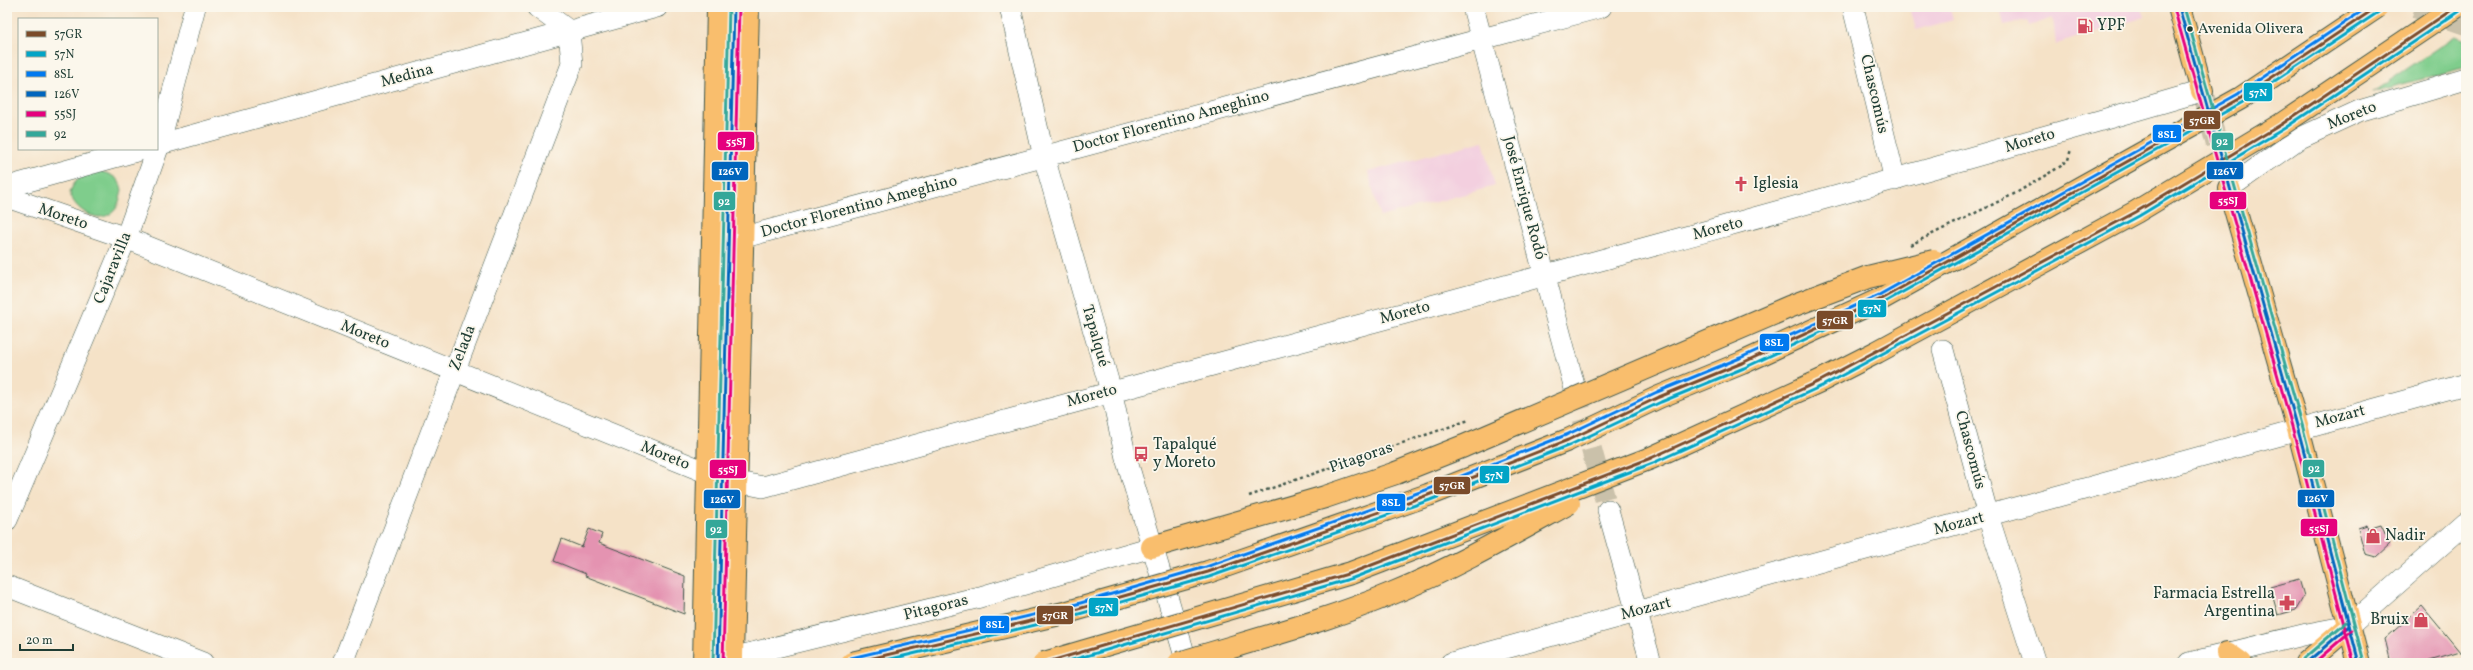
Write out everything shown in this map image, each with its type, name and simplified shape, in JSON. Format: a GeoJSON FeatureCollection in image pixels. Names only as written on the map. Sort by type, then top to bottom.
{"type":"FeatureCollection","features":[{"type":"Feature","properties":{"kind":"main road"},"geometry":{"type":"LineString","coordinates":[[716,661],[722,478],[718,7]]}},
{"type":"Feature","properties":{"kind":"main road"},"geometry":{"type":"LineString","coordinates":[[716,661],[722,478],[742,238],[748,7]]}},
{"type":"Feature","properties":{"kind":"main road"},"geometry":{"type":"LineString","coordinates":[[2179,7],[2202,90]]}},
{"type":"Feature","properties":{"kind":"main road"},"geometry":{"type":"LineString","coordinates":[[852,663],[1064,613],[1208,572],[1428,495],[1568,440],[1659,397],[1742,363],[1881,299],[1960,254],[2067,198],[2242,98],[2377,7]]}},
{"type":"Feature","properties":{"kind":"main road"},"geometry":{"type":"LineString","coordinates":[[1179,663],[1341,613],[1392,594],[1468,560],[1651,458],[1877,352],[2136,212],[2282,124],[2456,7]]}},
{"type":"Feature","properties":{"kind":"main road"},"geometry":{"type":"LineString","coordinates":[[2229,188],[2298,428],[2359,663]]}},
{"type":"Feature","properties":{"kind":"main road"},"geometry":{"type":"LineString","coordinates":[[1152,548],[1325,497],[1396,473],[1464,446],[1796,304],[1868,277],[1960,254]]}},
{"type":"Feature","properties":{"kind":"main road"},"geometry":{"type":"LineString","coordinates":[[1044,663],[1351,573],[1651,458]]}},
{"type":"Feature","properties":{"kind":"main road"},"geometry":{"type":"LineString","coordinates":[[2306,663],[2349,626]]}},
{"type":"Feature","properties":{"kind":"street","name":"Cajaravilla"},"geometry":{"type":"LineString","coordinates":[[158,129],[195,7]]}},
{"type":"Feature","properties":{"kind":"street"},"geometry":{"type":"LineString","coordinates":[[537,7],[569,31]]}},
{"type":"Feature","properties":{"kind":"street","name":"Medina"},"geometry":{"type":"LineString","coordinates":[[158,145],[657,7]]}},
{"type":"Feature","properties":{"kind":"street"},"geometry":{"type":"LineString","coordinates":[[722,478],[734,7]]}},
{"type":"Feature","properties":{"kind":"street","name":"Tapalqué"},"geometry":{"type":"LineString","coordinates":[[1010,7],[1044,157],[1111,391],[1126,458],[1187,663]]}},
{"type":"Feature","properties":{"kind":"street","name":"José Enrique Rodó"},"geometry":{"type":"LineString","coordinates":[[1473,7],[1480,38],[1575,389]]}},
{"type":"Feature","properties":{"kind":"street","name":"Doctor Florentino Ameghino"},"geometry":{"type":"LineString","coordinates":[[742,238],[1480,38],[1601,7]]}},
{"type":"Feature","properties":{"kind":"street","name":"Chascomús"},"geometry":{"type":"LineString","coordinates":[[1853,7],[1894,180]]}},
{"type":"Feature","properties":{"kind":"street","name":"Zelada"},"geometry":{"type":"LineString","coordinates":[[342,663],[572,64],[569,31]]}},
{"type":"Feature","properties":{"kind":"street","name":"Moreto"},"geometry":{"type":"LineString","coordinates":[[2229,188],[2298,139],[2359,111],[2466,79]]}},
{"type":"Feature","properties":{"kind":"street","name":"Moreto"},"geometry":{"type":"LineString","coordinates":[[7,197],[126,238],[722,478],[763,487],[1111,391],[1545,277],[1894,180],[2202,90]]}},
{"type":"Feature","properties":{"kind":"street","name":"Medina"},"geometry":{"type":"LineString","coordinates":[[7,187],[139,150]]}},
{"type":"Feature","properties":{"kind":"street","name":"Cajaravilla"},"geometry":{"type":"LineString","coordinates":[[7,520],[126,238],[152,150]]}},
{"type":"Feature","properties":{"kind":"street","name":"Chascomús"},"geometry":{"type":"LineString","coordinates":[[1943,350],[1988,516],[2035,663]]}},
{"type":"Feature","properties":{"kind":"street","name":"Mozart"},"geometry":{"type":"LineString","coordinates":[[1451,663],[1988,516],[2298,428],[2466,384]]}},
{"type":"Feature","properties":{"kind":"street"},"geometry":{"type":"LineString","coordinates":[[1608,510],[1651,663]]}},
{"type":"Feature","properties":{"kind":"street"},"geometry":{"type":"LineString","coordinates":[[2189,663],[2234,658],[2349,626],[2466,523]]}},
{"type":"Feature","properties":{"kind":"street","name":"Pitagoras"},"geometry":{"type":"LineString","coordinates":[[716,661],[980,597],[1152,548]]}},
{"type":"Feature","properties":{"kind":"street"},"geometry":{"type":"LineString","coordinates":[[7,586],[203,663]]}},
{"type":"Feature","properties":{"kind":"path"},"geometry":{"type":"LineString","coordinates":[[1906,247],[2016,193],[2061,166],[2068,160],[2072,151],[2067,130]]}},
{"type":"Feature","properties":{"kind":"path","name":"Pitagoras"},"geometry":{"type":"LineString","coordinates":[[1246,498],[1477,418]]}},
{"type":"Feature","properties":{"kind":"shaded area"},"geometry":{"type":"Polygon","coordinates":[[[1910,7],[1950,7],[1953,20],[1916,30],[1910,7]]]}},
{"type":"Feature","properties":{"kind":"shaded area","name":"YPF"},"geometry":{"type":"Polygon","coordinates":[[[2000,7],[2142,7],[2145,17],[2056,44],[2053,18],[2029,26],[2027,20],[2004,25],[2000,7]]]}},
{"type":"Feature","properties":{"kind":"shaded area"},"geometry":{"type":"Polygon","coordinates":[[[1483,141],[1495,186],[1380,217],[1368,172],[1483,141]]]}},
{"type":"Feature","properties":{"kind":"green space"},"geometry":{"type":"Polygon","coordinates":[[[2455,36],[2466,40],[2466,67],[2373,92],[2455,36]]]}},
{"type":"Feature","properties":{"kind":"green space"},"geometry":{"type":"Polygon","coordinates":[[[99,171],[111,175],[117,179],[122,190],[116,209],[108,215],[101,217],[88,214],[82,210],[76,205],[70,193],[77,180],[99,171]]]}},
{"type":"Feature","properties":{"kind":"building","name":"Nadir"},"geometry":{"type":"Polygon","coordinates":[[[2367,525],[2368,529],[2381,525],[2390,544],[2376,557],[2365,554],[2358,528],[2367,525]]]}},
{"type":"Feature","properties":{"kind":"building"},"geometry":{"type":"Polygon","coordinates":[[[589,529],[602,534],[599,543],[685,576],[684,614],[585,576],[586,574],[554,561],[562,539],[582,547],[589,529]]]}},
{"type":"Feature","properties":{"kind":"building","name":"Farmacia Estrella Argentina"},"geometry":{"type":"Polygon","coordinates":[[[2299,579],[2304,596],[2296,610],[2278,615],[2270,587],[2299,579]]]}},
{"type":"Feature","properties":{"kind":"building"},"geometry":{"type":"Polygon","coordinates":[[[2422,606],[2460,652],[2424,663],[2391,663],[2385,639],[2422,606]]]}},
{"type":"Feature","properties":{"kind":"tunnel"},"geometry":{"type":"LineString","coordinates":[[2415,7],[2466,24]]}},
{"type":"Feature","properties":{"kind":"tunnel"},"geometry":{"type":"LineString","coordinates":[[2202,91],[2229,188]]}},
{"type":"Feature","properties":{"kind":"tunnel"},"geometry":{"type":"LineString","coordinates":[[1575,389],[1608,510]]}},
{"type":"Feature","properties":{"kind":"transit line","name":"92"},"geometry":{"type":"LineString","coordinates":[[713,663],[729,7]]}},
{"type":"Feature","properties":{"kind":"transit line","name":"126V"},"geometry":{"type":"LineString","coordinates":[[718,663],[734,7]]}},
{"type":"Feature","properties":{"kind":"transit line","name":"55SJ"},"geometry":{"type":"LineString","coordinates":[[723,663],[739,7]]}},
{"type":"Feature","properties":{"kind":"transit line","name":"126V"},"geometry":{"type":"LineString","coordinates":[[2179,7],[2298,429],[2359,663]]}},
{"type":"Feature","properties":{"kind":"transit line","name":"92"},"geometry":{"type":"LineString","coordinates":[[2184,7],[2303,428],[2364,662]]}},
{"type":"Feature","properties":{"kind":"transit line","name":"8SL"},"geometry":{"type":"LineString","coordinates":[[851,658],[1063,608],[1206,567],[1426,490],[1566,435],[1657,392],[1740,358],[1879,295],[2238,94],[2368,7]]}},
{"type":"Feature","properties":{"kind":"transit line","name":"57GR"},"geometry":{"type":"LineString","coordinates":[[852,663],[1064,613],[1208,572],[1428,495],[1568,440],[1659,397],[1742,363],[1881,299],[2241,98],[2377,7]]}},
{"type":"Feature","properties":{"kind":"transit line","name":"57GR"},"geometry":{"type":"LineString","coordinates":[[1044,663],[1351,573],[1651,458],[1822,380],[2136,212],[2282,124],[2456,7]]}},
{"type":"Feature","properties":{"kind":"transit line","name":"55SJ"},"geometry":{"type":"LineString","coordinates":[[2174,8],[2293,430],[2354,663]]}},
{"type":"Feature","properties":{"kind":"transit line","name":"57N"},"geometry":{"type":"LineString","coordinates":[[874,663],[1065,618],[1209,577],[1430,500],[1570,445],[1661,402],[1744,368],[1883,303],[2243,102],[2380,11]]}},
{"type":"Feature","properties":{"kind":"transit line","name":"57N"},"geometry":{"type":"LineString","coordinates":[[1062,663],[1353,578],[1653,463],[1824,385],[2139,216],[2285,128],[2459,11]]}},
{"type":"Feature","properties":{"kind":"transit line","name":"92"},"geometry":{"type":"LineString","coordinates":[[2303,659],[2346,622]]}},
{"type":"Feature","properties":{"kind":"transit line","name":"126V"},"geometry":{"type":"LineString","coordinates":[[2306,663],[2349,626]]}},
{"type":"Feature","properties":{"kind":"transit line","name":"55SJ"},"geometry":{"type":"LineString","coordinates":[[2314,663],[2352,630]]}},
{"type":"Feature","properties":{"kind":"place","name":"YPF"},"geometry":{"type":"Point","coordinates":[2085,26]}},
{"type":"Feature","properties":{"kind":"place","name":"Avenida Olivera"},"geometry":{"type":"Point","coordinates":[2190,29]}},
{"type":"Feature","properties":{"kind":"place","name":"Iglesia"},"geometry":{"type":"Point","coordinates":[1741,184]}},
{"type":"Feature","properties":{"kind":"place","name":"Tapalqué y Moreto"},"geometry":{"type":"Point","coordinates":[1141,454]}},
{"type":"Feature","properties":{"kind":"place","name":"Nadir"},"geometry":{"type":"Point","coordinates":[2373,536]}},
{"type":"Feature","properties":{"kind":"place","name":"Farmacia Estrella Argentina"},"geometry":{"type":"Point","coordinates":[2287,603]}},
{"type":"Feature","properties":{"kind":"place","name":"Bruix"},"geometry":{"type":"Point","coordinates":[2421,620]}}]}
